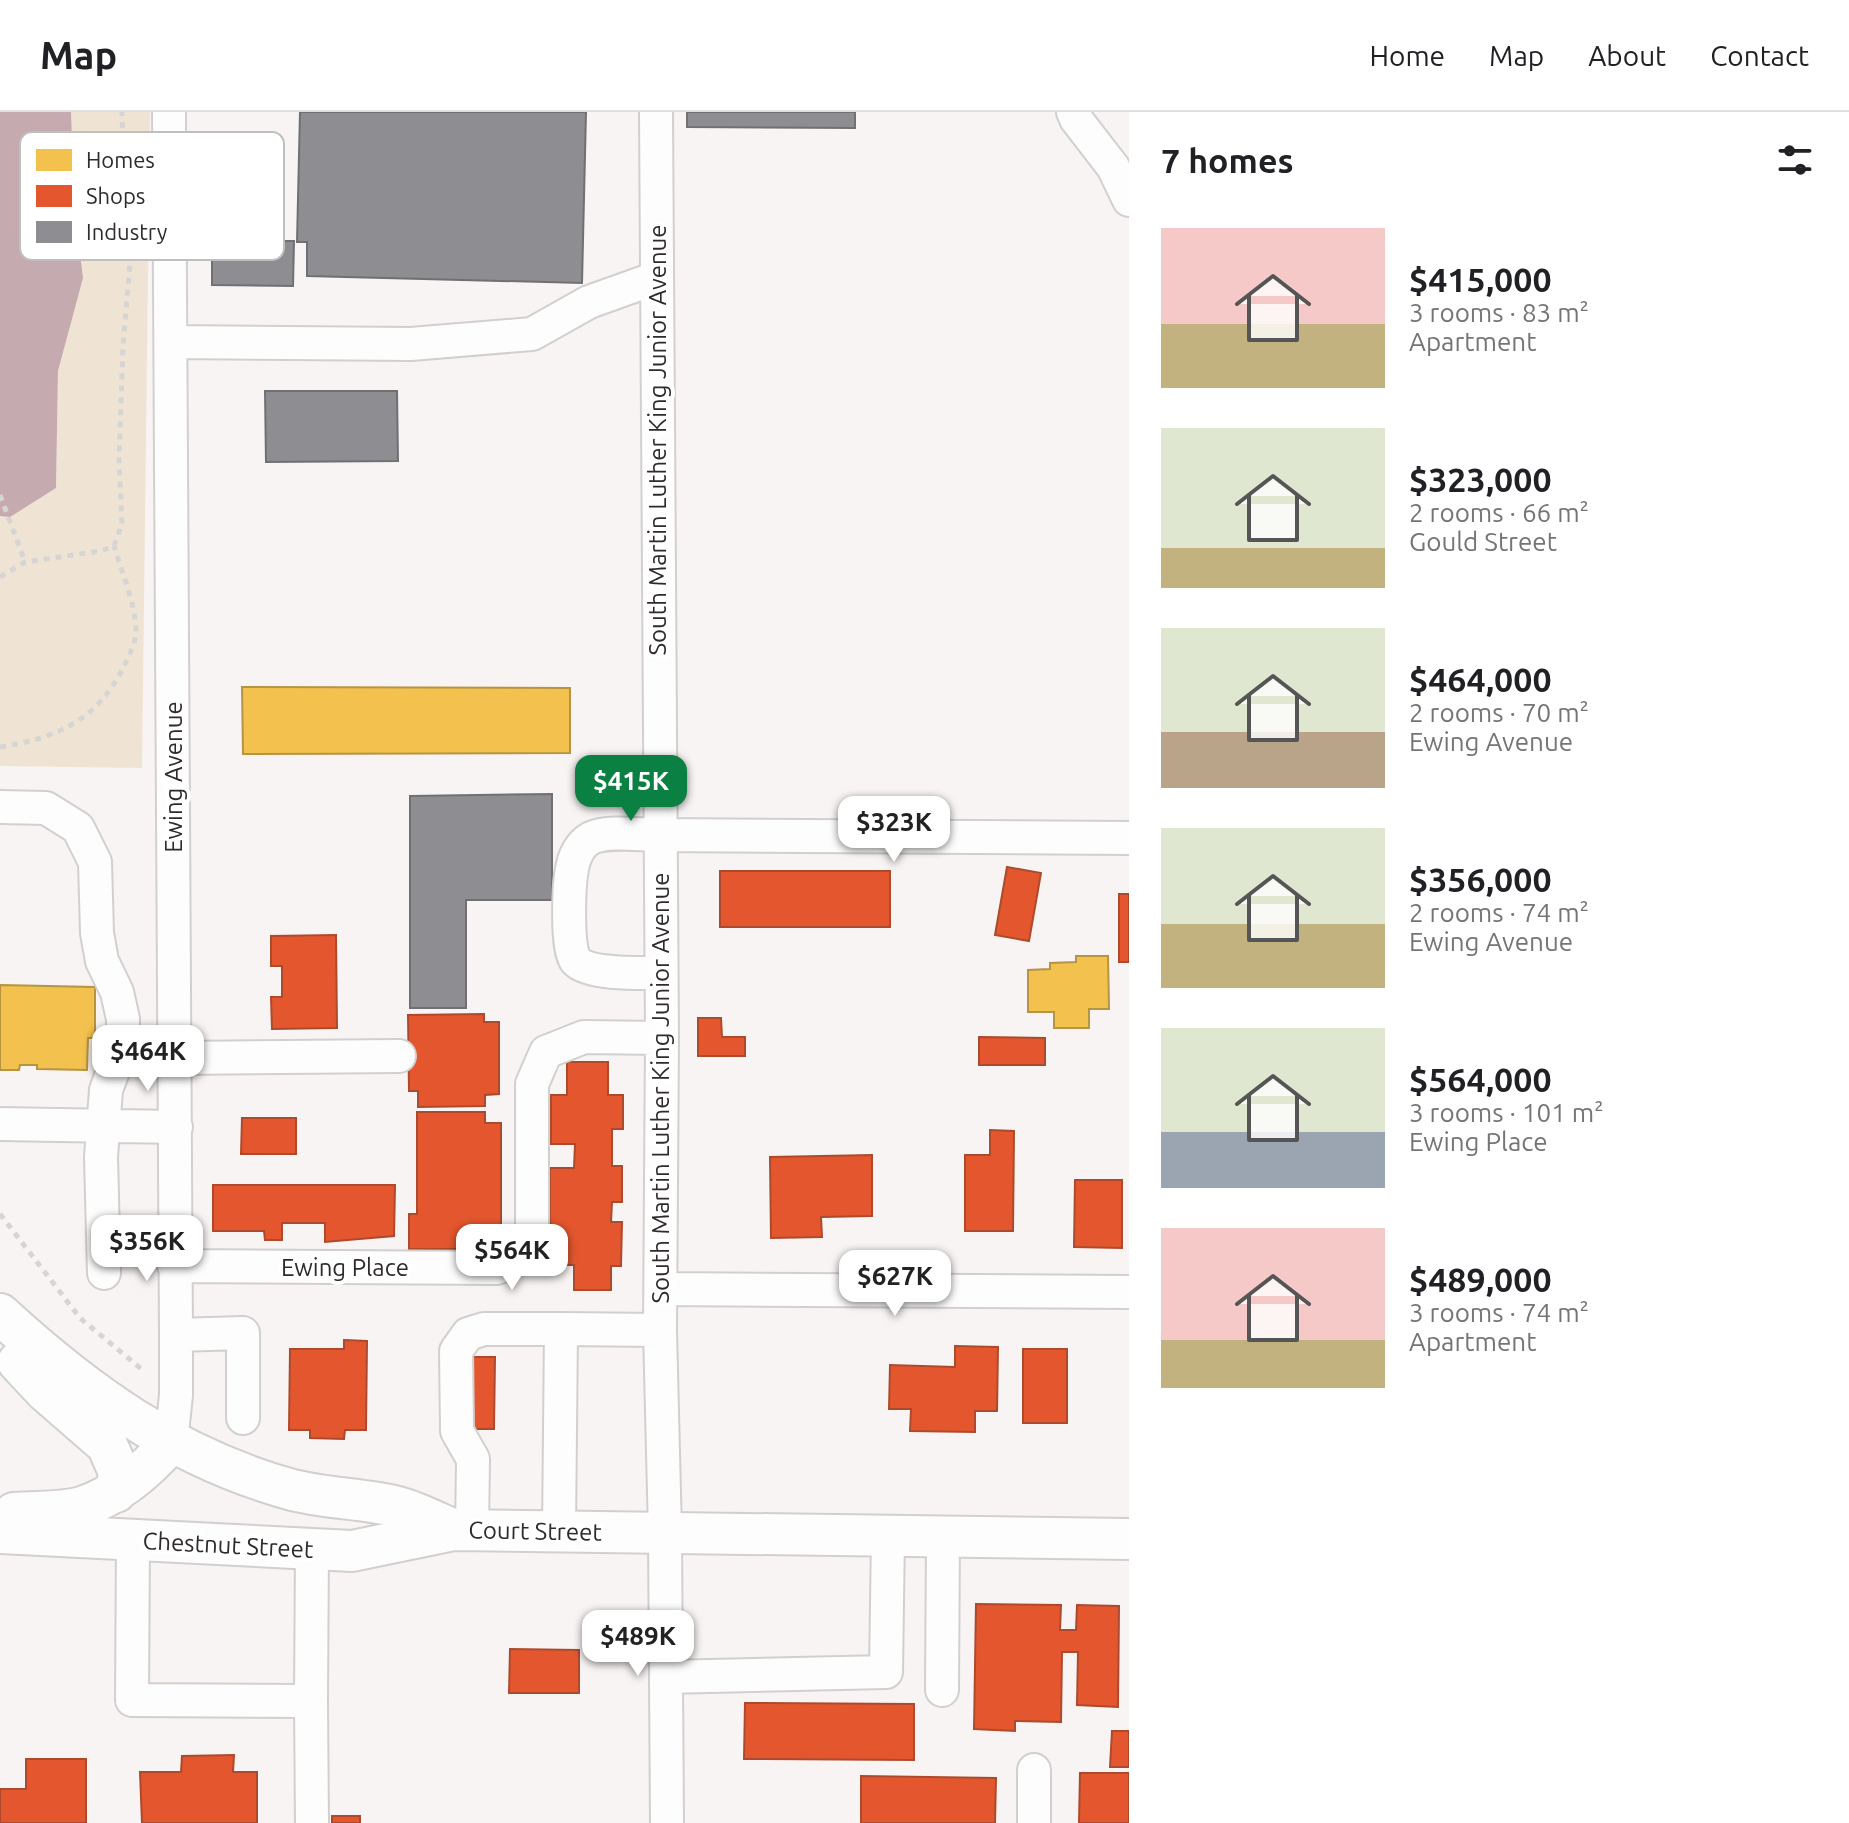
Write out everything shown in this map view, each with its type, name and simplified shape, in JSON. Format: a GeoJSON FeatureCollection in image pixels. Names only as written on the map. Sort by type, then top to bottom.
{"type":"FeatureCollection","features":[{"type":"Feature","properties":{"kind":"main road","name":"Court Street"},"geometry":{"type":"LineString","coordinates":[[1,1334],[46,1356],[125,1416],[171,1442],[234,1471],[292,1490],[399,1507],[463,1530],[1129,1539]]}},
{"type":"Feature","properties":{"kind":"main road"},"geometry":{"type":"LineString","coordinates":[[1,1334],[9,1353],[46,1392],[107,1445],[119,1472],[116,1492]]}},
{"type":"Feature","properties":{"kind":"main road"},"geometry":{"type":"LineString","coordinates":[[0,1514],[80,1507],[116,1492],[153,1463],[171,1442]]}},
{"type":"Feature","properties":{"kind":"main road","name":"Chestnut Street"},"geometry":{"type":"LineString","coordinates":[[0,1533],[352,1551],[463,1530]]}},
{"type":"Feature","properties":{"kind":"street","name":"Ewing Avenue"},"geometry":{"type":"LineString","coordinates":[[169,112],[169,132]]}},
{"type":"Feature","properties":{"kind":"street","name":"South Martin Luther King Junior Avenue"},"geometry":{"type":"LineString","coordinates":[[656,112],[662,1038],[660,1330],[667,1823]]}},
{"type":"Feature","properties":{"kind":"street"},"geometry":{"type":"LineString","coordinates":[[1073,112],[1113,167],[1129,200]]}},
{"type":"Feature","properties":{"kind":"street","name":"Ewing Avenue"},"geometry":{"type":"LineString","coordinates":[[170,260],[176,1058],[176,1395],[171,1442]]}},
{"type":"Feature","properties":{"kind":"street"},"geometry":{"type":"LineString","coordinates":[[171,342],[411,344],[532,334],[589,302],[656,278]]}},
{"type":"Feature","properties":{"kind":"street"},"geometry":{"type":"LineString","coordinates":[[0,807],[46,808],[78,828],[95,862],[97,933],[102,961],[117,992],[123,1019],[123,1044],[106,1090],[101,1157],[104,1273]]}},
{"type":"Feature","properties":{"kind":"street"},"geometry":{"type":"LineString","coordinates":[[661,973],[637,974],[591,968],[578,963],[572,955],[569,942],[571,870],[578,851],[587,840],[599,835],[1129,838]]}},
{"type":"Feature","properties":{"kind":"street","name":"Ewing Place"},"geometry":{"type":"LineString","coordinates":[[174,1266],[497,1268],[521,1257],[532,1234],[532,1084],[546,1052],[584,1037],[662,1038]]}},
{"type":"Feature","properties":{"kind":"street"},"geometry":{"type":"LineString","coordinates":[[176,1058],[399,1056]]}},
{"type":"Feature","properties":{"kind":"street"},"geometry":{"type":"LineString","coordinates":[[0,1124],[176,1127]]}},
{"type":"Feature","properties":{"kind":"street"},"geometry":{"type":"LineString","coordinates":[[661,1289],[1129,1292]]}},
{"type":"Feature","properties":{"kind":"street"},"geometry":{"type":"LineString","coordinates":[[463,1530],[473,1459],[457,1431],[456,1351],[468,1334],[484,1329],[660,1330]]}},
{"type":"Feature","properties":{"kind":"street"},"geometry":{"type":"LineString","coordinates":[[559,1533],[561,1329]]}},
{"type":"Feature","properties":{"kind":"street"},"geometry":{"type":"LineString","coordinates":[[176,1335],[243,1333],[243,1418]]}},
{"type":"Feature","properties":{"kind":"street"},"geometry":{"type":"LineString","coordinates":[[666,1677],[886,1672],[888,1536]]}},
{"type":"Feature","properties":{"kind":"street"},"geometry":{"type":"LineString","coordinates":[[942,1690],[943,1537]]}},
{"type":"Feature","properties":{"kind":"street"},"geometry":{"type":"LineString","coordinates":[[133,1540],[132,1700],[311,1701]]}},
{"type":"Feature","properties":{"kind":"street"},"geometry":{"type":"LineString","coordinates":[[312,1549],[312,1823]]}},
{"type":"Feature","properties":{"kind":"street"},"geometry":{"type":"LineString","coordinates":[[1034,1770],[1034,1823]]}},
{"type":"Feature","properties":{"kind":"path"},"geometry":{"type":"LineString","coordinates":[[122,112],[122,132]]}},
{"type":"Feature","properties":{"kind":"path"},"geometry":{"type":"LineString","coordinates":[[0,747],[36,741],[71,726],[96,706],[115,685],[136,635],[134,612],[114,546],[122,524],[120,418],[130,260]]}},
{"type":"Feature","properties":{"kind":"path"},"geometry":{"type":"LineString","coordinates":[[0,495],[25,562]]}},
{"type":"Feature","properties":{"kind":"path"},"geometry":{"type":"LineString","coordinates":[[0,577],[25,562],[101,551],[114,546]]}},
{"type":"Feature","properties":{"kind":"path"},"geometry":{"type":"LineString","coordinates":[[0,1214],[80,1318],[176,1395]]}},
{"type":"Feature","properties":{"kind":"shaded area"},"geometry":{"type":"Polygon","coordinates":[[[0,112],[71,112],[72,132],[20,132],[20,260],[81,260],[83,278],[58,371],[56,488],[10,517],[0,516],[0,112]]]}},
{"type":"Feature","properties":{"kind":"shaded area"},"geometry":{"type":"Polygon","coordinates":[[[71,112],[150,112],[150,132],[72,132],[71,112]]]}},
{"type":"Feature","properties":{"kind":"shaded area"},"geometry":{"type":"Polygon","coordinates":[[[81,260],[148,260],[142,768],[0,766],[0,516],[10,516],[56,488],[58,371],[83,278],[81,260]]]}},
{"type":"Feature","properties":{"kind":"building: Homes"},"geometry":{"type":"Polygon","coordinates":[[[242,687],[570,688],[570,753],[243,754],[242,687]]]}},
{"type":"Feature","properties":{"kind":"building: Homes"},"geometry":{"type":"Polygon","coordinates":[[[1076,956],[1108,956],[1109,1009],[1089,1009],[1089,1028],[1054,1028],[1054,1012],[1028,1012],[1028,970],[1050,969],[1050,963],[1076,962],[1076,956]]]}},
{"type":"Feature","properties":{"kind":"building: Homes"},"geometry":{"type":"Polygon","coordinates":[[[0,985],[95,987],[95,1038],[88,1038],[87,1070],[37,1069],[37,1065],[20,1065],[19,1070],[0,1070],[0,985]]]}},
{"type":"Feature","properties":{"kind":"building: Shops"},"geometry":{"type":"Polygon","coordinates":[[[1007,867],[1041,873],[1029,941],[995,935],[1007,867]]]}},
{"type":"Feature","properties":{"kind":"building: Shops"},"geometry":{"type":"Polygon","coordinates":[[[720,871],[890,871],[890,927],[720,927],[720,871]]]}},
{"type":"Feature","properties":{"kind":"building: Shops"},"geometry":{"type":"Polygon","coordinates":[[[1119,894],[1129,894],[1129,962],[1119,962],[1119,894]]]}},
{"type":"Feature","properties":{"kind":"building: Shops"},"geometry":{"type":"Polygon","coordinates":[[[336,935],[337,1028],[272,1029],[271,997],[282,997],[282,966],[271,966],[271,936],[336,935]]]}},
{"type":"Feature","properties":{"kind":"building: Shops"},"geometry":{"type":"Polygon","coordinates":[[[484,1014],[484,1022],[499,1022],[499,1094],[485,1095],[485,1106],[418,1107],[418,1091],[409,1091],[408,1015],[484,1014]]]}},
{"type":"Feature","properties":{"kind":"building: Shops"},"geometry":{"type":"Polygon","coordinates":[[[698,1018],[721,1018],[722,1037],[745,1037],[745,1056],[698,1056],[698,1018]]]}},
{"type":"Feature","properties":{"kind":"building: Shops"},"geometry":{"type":"Polygon","coordinates":[[[979,1037],[1045,1038],[1045,1065],[979,1065],[979,1037]]]}},
{"type":"Feature","properties":{"kind":"building: Shops"},"geometry":{"type":"Polygon","coordinates":[[[567,1062],[608,1062],[608,1095],[623,1095],[623,1129],[612,1129],[612,1166],[622,1166],[622,1202],[612,1202],[611,1222],[622,1222],[621,1266],[611,1266],[611,1290],[574,1290],[574,1265],[550,1265],[550,1168],[574,1168],[575,1144],[551,1144],[551,1095],[567,1095],[567,1062]]]}},
{"type":"Feature","properties":{"kind":"building: Shops"},"geometry":{"type":"Polygon","coordinates":[[[417,1112],[485,1112],[485,1123],[501,1123],[501,1236],[488,1236],[488,1249],[409,1249],[409,1214],[417,1214],[417,1112]]]}},
{"type":"Feature","properties":{"kind":"building: Shops"},"geometry":{"type":"Polygon","coordinates":[[[242,1118],[296,1118],[296,1154],[241,1154],[242,1118]]]}},
{"type":"Feature","properties":{"kind":"building: Shops"},"geometry":{"type":"Polygon","coordinates":[[[990,1130],[1014,1131],[1013,1231],[965,1231],[965,1155],[990,1155],[990,1130]]]}},
{"type":"Feature","properties":{"kind":"building: Shops"},"geometry":{"type":"Polygon","coordinates":[[[872,1155],[872,1216],[821,1217],[822,1237],[771,1238],[770,1157],[872,1155]]]}},
{"type":"Feature","properties":{"kind":"building: Shops"},"geometry":{"type":"Polygon","coordinates":[[[1075,1180],[1122,1180],[1122,1248],[1074,1247],[1075,1180]]]}},
{"type":"Feature","properties":{"kind":"building: Shops"},"geometry":{"type":"Polygon","coordinates":[[[213,1185],[395,1185],[394,1236],[325,1242],[325,1223],[282,1223],[282,1240],[265,1240],[264,1231],[213,1231],[213,1185]]]}},
{"type":"Feature","properties":{"kind":"building: Shops"},"geometry":{"type":"Polygon","coordinates":[[[344,1340],[367,1341],[366,1430],[345,1430],[344,1439],[310,1438],[310,1430],[289,1430],[290,1349],[344,1349],[344,1340]]]}},
{"type":"Feature","properties":{"kind":"building: Shops"},"geometry":{"type":"Polygon","coordinates":[[[955,1346],[998,1347],[997,1411],[975,1411],[975,1432],[910,1431],[911,1409],[889,1409],[890,1365],[955,1367],[955,1346]]]}},
{"type":"Feature","properties":{"kind":"building: Shops"},"geometry":{"type":"Polygon","coordinates":[[[1023,1349],[1067,1349],[1067,1423],[1023,1423],[1023,1349]]]}},
{"type":"Feature","properties":{"kind":"building: Shops"},"geometry":{"type":"Polygon","coordinates":[[[460,1357],[495,1357],[494,1429],[459,1429],[460,1357]]]}},
{"type":"Feature","properties":{"kind":"building: Shops"},"geometry":{"type":"Polygon","coordinates":[[[976,1604],[1061,1605],[1060,1630],[1076,1630],[1077,1605],[1119,1606],[1118,1707],[1077,1705],[1078,1652],[1062,1652],[1061,1722],[1015,1721],[1015,1731],[974,1729],[976,1604]]]}},
{"type":"Feature","properties":{"kind":"building: Shops"},"geometry":{"type":"Polygon","coordinates":[[[510,1649],[579,1650],[579,1693],[509,1693],[510,1649]]]}},
{"type":"Feature","properties":{"kind":"building: Shops"},"geometry":{"type":"Polygon","coordinates":[[[745,1703],[914,1704],[914,1760],[744,1759],[745,1703]]]}},
{"type":"Feature","properties":{"kind":"building: Shops"},"geometry":{"type":"Polygon","coordinates":[[[1112,1731],[1129,1731],[1129,1767],[1110,1767],[1112,1731]]]}},
{"type":"Feature","properties":{"kind":"building: Shops"},"geometry":{"type":"Polygon","coordinates":[[[234,1755],[233,1772],[257,1772],[257,1823],[142,1823],[140,1772],[181,1772],[182,1756],[234,1755]]]}},
{"type":"Feature","properties":{"kind":"building: Shops"},"geometry":{"type":"Polygon","coordinates":[[[26,1759],[86,1759],[86,1823],[0,1823],[0,1789],[26,1789],[26,1759]]]}},
{"type":"Feature","properties":{"kind":"building: Shops"},"geometry":{"type":"Polygon","coordinates":[[[1080,1773],[1129,1773],[1129,1823],[1079,1823],[1080,1773]]]}},
{"type":"Feature","properties":{"kind":"building: Shops"},"geometry":{"type":"Polygon","coordinates":[[[861,1776],[996,1778],[995,1823],[861,1823],[861,1776]]]}},
{"type":"Feature","properties":{"kind":"building: Shops"},"geometry":{"type":"Polygon","coordinates":[[[332,1816],[360,1816],[360,1823],[332,1823],[332,1816]]]}},
{"type":"Feature","properties":{"kind":"building: Industry"},"geometry":{"type":"Polygon","coordinates":[[[300,112],[586,112],[582,283],[307,276],[307,242],[297,242],[300,112]]]}},
{"type":"Feature","properties":{"kind":"building: Industry"},"geometry":{"type":"Polygon","coordinates":[[[687,112],[855,112],[855,128],[687,127],[687,112]]]}},
{"type":"Feature","properties":{"kind":"building: Industry"},"geometry":{"type":"Polygon","coordinates":[[[284,241],[294,241],[293,286],[212,285],[212,260],[284,260],[284,241]]]}},
{"type":"Feature","properties":{"kind":"building: Industry"},"geometry":{"type":"Polygon","coordinates":[[[265,391],[397,391],[398,461],[266,462],[265,391]]]}},
{"type":"Feature","properties":{"kind":"building: Industry"},"geometry":{"type":"Polygon","coordinates":[[[552,794],[552,900],[466,900],[466,1008],[410,1008],[410,796],[552,794]]]}}]}
